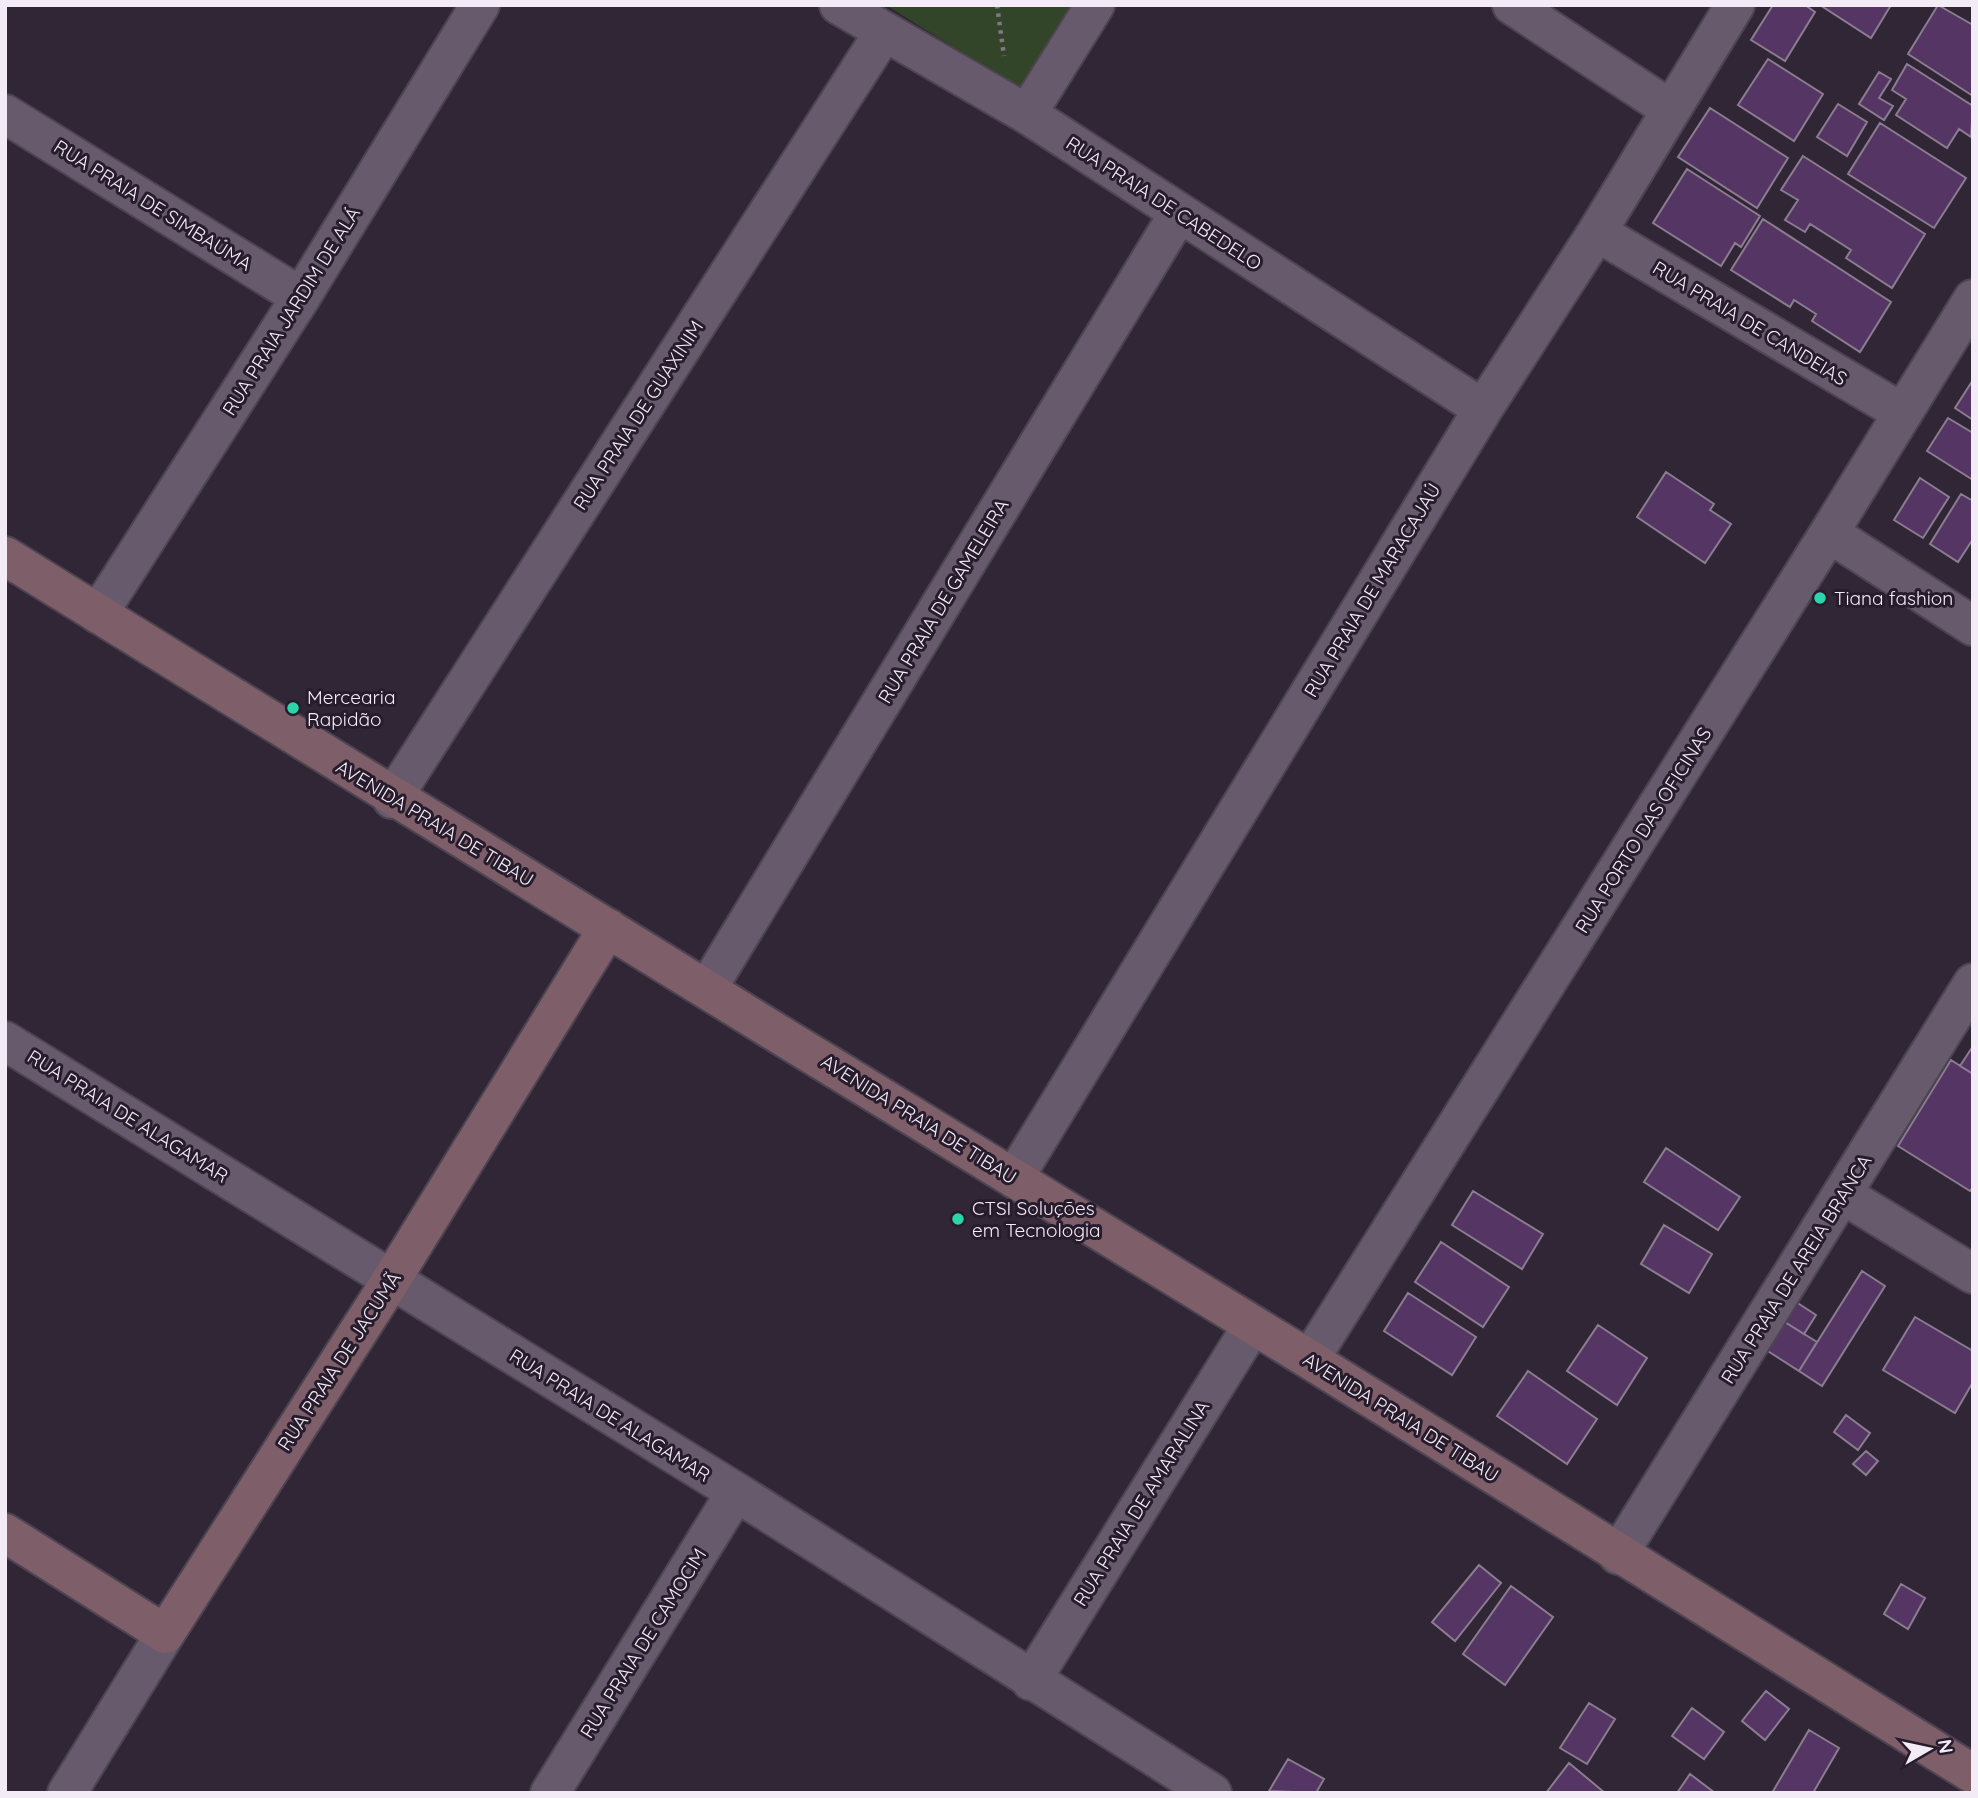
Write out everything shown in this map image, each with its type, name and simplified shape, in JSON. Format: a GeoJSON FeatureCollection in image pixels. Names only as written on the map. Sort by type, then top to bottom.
{"type":"FeatureCollection","features":[{"type":"Feature","properties":{"kind":"main road","name":"AVENIDA PRAIA DE TIBAU"},"geometry":{"type":"LineString","coordinates":[[5,556],[392,799],[608,928],[1310,1359],[1618,1555],[1973,1774]]}},
{"type":"Feature","properties":{"kind":"main road","name":"RUA PRAIA DE JACUMÃ"},"geometry":{"type":"LineString","coordinates":[[165,1634],[392,1279],[608,928]]}},
{"type":"Feature","properties":{"kind":"main road"},"geometry":{"type":"LineString","coordinates":[[5,1534],[165,1634]]}},
{"type":"Feature","properties":{"kind":"street","name":"RUA PRAIA JARDIM DE ALÁ"},"geometry":{"type":"LineString","coordinates":[[98,614],[300,297],[480,5]]}},
{"type":"Feature","properties":{"kind":"street","name":"RUA PRAIA DE CABEDELO"},"geometry":{"type":"LineString","coordinates":[[839,5],[1027,114],[1483,409]]}},
{"type":"Feature","properties":{"kind":"street"},"geometry":{"type":"LineString","coordinates":[[1027,114],[1095,5]]}},
{"type":"Feature","properties":{"kind":"street"},"geometry":{"type":"LineString","coordinates":[[1512,5],[1670,109]]}},
{"type":"Feature","properties":{"kind":"street","name":"RUA PRAIA DE MARACAJAÚ"},"geometry":{"type":"LineString","coordinates":[[1014,1178],[1483,409],[1597,232],[1735,5]]}},
{"type":"Feature","properties":{"kind":"street","name":"RUA PRAIA DE GUAXINIM"},"geometry":{"type":"LineString","coordinates":[[392,799],[884,32]]}},
{"type":"Feature","properties":{"kind":"street","name":"RUA PRAIA DE SIMBAÚMA"},"geometry":{"type":"LineString","coordinates":[[5,114],[300,297]]}},
{"type":"Feature","properties":{"kind":"street","name":"RUA PRAIA DE GAMELEIRA"},"geometry":{"type":"LineString","coordinates":[[707,989],[1179,213]]}},
{"type":"Feature","properties":{"kind":"street","name":"RUA PRAIA DE CANDEIAS"},"geometry":{"type":"LineString","coordinates":[[1597,232],[1902,413]]}},
{"type":"Feature","properties":{"kind":"street","name":"RUA PORTO DAS OFICINAS"},"geometry":{"type":"LineString","coordinates":[[1310,1359],[1973,299]]}},
{"type":"Feature","properties":{"kind":"street"},"geometry":{"type":"LineString","coordinates":[[1829,533],[1973,625]]}},
{"type":"Feature","properties":{"kind":"street","name":"RUA PRAIA DE AREIA BRANCA"},"geometry":{"type":"LineString","coordinates":[[1618,1555],[1973,983]]}},
{"type":"Feature","properties":{"kind":"street","name":"RUA PRAIA DE ALAGAMAR"},"geometry":{"type":"LineString","coordinates":[[5,1041],[736,1493],[1212,1793]]}},
{"type":"Feature","properties":{"kind":"street"},"geometry":{"type":"LineString","coordinates":[[1842,1194],[1973,1274]]}},
{"type":"Feature","properties":{"kind":"street","name":"RUA PRAIA DE AMARALINA"},"geometry":{"type":"LineString","coordinates":[[1031,1681],[1252,1325]]}},
{"type":"Feature","properties":{"kind":"street","name":"RUA PRAIA DE CAMOCIM"},"geometry":{"type":"LineString","coordinates":[[551,1793],[736,1493]]}},
{"type":"Feature","properties":{"kind":"street","name":"RUA PRAIA DE JACUMÃ"},"geometry":{"type":"LineString","coordinates":[[67,1793],[165,1634]]}},
{"type":"Feature","properties":{"kind":"green space"},"geometry":{"type":"Polygon","coordinates":[[[886,5],[1073,5],[1022,90],[886,5]]]}},
{"type":"Feature","properties":{"kind":"building"},"geometry":{"type":"Polygon","coordinates":[[[1773,5],[1805,5],[1815,12],[1785,61],[1751,40],[1773,5]]]}},
{"type":"Feature","properties":{"kind":"building"},"geometry":{"type":"Polygon","coordinates":[[[1820,5],[1891,5],[1871,38],[1820,5]]]}},
{"type":"Feature","properties":{"kind":"building"},"geometry":{"type":"Polygon","coordinates":[[[1938,5],[1973,25],[1973,96],[1908,54],[1938,5]]]}},
{"type":"Feature","properties":{"kind":"building"},"geometry":{"type":"Polygon","coordinates":[[[1768,59],[1823,94],[1794,141],[1738,105],[1768,59]]]}},
{"type":"Feature","properties":{"kind":"building"},"geometry":{"type":"Polygon","coordinates":[[[1907,64],[1973,106],[1971,137],[1959,129],[1947,148],[1896,115],[1906,99],[1892,90],[1907,64]]]}},
{"type":"Feature","properties":{"kind":"building"},"geometry":{"type":"Polygon","coordinates":[[[1879,72],[1891,79],[1879,98],[1893,106],[1884,120],[1859,104],[1879,72]]]}},
{"type":"Feature","properties":{"kind":"building"},"geometry":{"type":"Polygon","coordinates":[[[1838,104],[1867,122],[1847,156],[1817,137],[1838,104]]]}},
{"type":"Feature","properties":{"kind":"building"},"geometry":{"type":"Polygon","coordinates":[[[1710,108],[1788,158],[1757,208],[1678,157],[1710,108]]]}},
{"type":"Feature","properties":{"kind":"building"},"geometry":{"type":"Polygon","coordinates":[[[1880,123],[1966,178],[1934,228],[1848,174],[1880,123]]]}},
{"type":"Feature","properties":{"kind":"building"},"geometry":{"type":"Polygon","coordinates":[[[1803,156],[1925,234],[1892,288],[1846,258],[1851,250],[1810,224],[1805,232],[1785,220],[1798,200],[1781,190],[1803,156]]]}},
{"type":"Feature","properties":{"kind":"building"},"geometry":{"type":"Polygon","coordinates":[[[1687,169],[1760,216],[1741,247],[1735,243],[1721,266],[1653,223],[1687,169]]]}},
{"type":"Feature","properties":{"kind":"building"},"geometry":{"type":"Polygon","coordinates":[[[1763,219],[1891,302],[1860,352],[1812,321],[1816,314],[1794,300],[1790,307],[1731,270],[1763,219]]]}},
{"type":"Feature","properties":{"kind":"building"},"geometry":{"type":"Polygon","coordinates":[[[1973,380],[1973,420],[1955,408],[1973,380]]]}},
{"type":"Feature","properties":{"kind":"building"},"geometry":{"type":"Polygon","coordinates":[[[1948,418],[1973,433],[1973,480],[1927,451],[1948,418]]]}},
{"type":"Feature","properties":{"kind":"building"},"geometry":{"type":"Polygon","coordinates":[[[1666,472],[1714,504],[1710,510],[1731,524],[1705,563],[1637,517],[1666,472]]]}},
{"type":"Feature","properties":{"kind":"building"},"geometry":{"type":"Polygon","coordinates":[[[1920,478],[1949,497],[1923,538],[1894,520],[1920,478]]]}},
{"type":"Feature","properties":{"kind":"building"},"geometry":{"type":"Polygon","coordinates":[[[1961,494],[1973,501],[1973,539],[1958,562],[1930,544],[1961,494]]]}},
{"type":"Feature","properties":{"kind":"building"},"geometry":{"type":"Polygon","coordinates":[[[1973,1046],[1973,1074],[1960,1066],[1973,1046]]]}},
{"type":"Feature","properties":{"kind":"building"},"geometry":{"type":"Polygon","coordinates":[[[1951,1060],[1973,1074],[1973,1187],[1970,1191],[1898,1146],[1951,1060]]]}},
{"type":"Feature","properties":{"kind":"building"},"geometry":{"type":"Polygon","coordinates":[[[1666,1148],[1740,1197],[1718,1230],[1644,1182],[1666,1148]]]}},
{"type":"Feature","properties":{"kind":"building"},"geometry":{"type":"Polygon","coordinates":[[[1473,1191],[1543,1234],[1522,1269],[1452,1225],[1473,1191]]]}},
{"type":"Feature","properties":{"kind":"building"},"geometry":{"type":"Polygon","coordinates":[[[1664,1225],[1712,1254],[1689,1293],[1641,1264],[1664,1225]]]}},
{"type":"Feature","properties":{"kind":"building"},"geometry":{"type":"Polygon","coordinates":[[[1441,1242],[1509,1287],[1483,1327],[1415,1282],[1441,1242]]]}},
{"type":"Feature","properties":{"kind":"building"},"geometry":{"type":"Polygon","coordinates":[[[1862,1271],[1885,1286],[1822,1386],[1799,1371],[1862,1271]]]}},
{"type":"Feature","properties":{"kind":"building"},"geometry":{"type":"Polygon","coordinates":[[[1408,1293],[1476,1337],[1452,1375],[1384,1331],[1408,1293]]]}},
{"type":"Feature","properties":{"kind":"building"},"geometry":{"type":"Polygon","coordinates":[[[1793,1300],[1816,1315],[1804,1334],[1780,1319],[1793,1300]]]}},
{"type":"Feature","properties":{"kind":"building"},"geometry":{"type":"Polygon","coordinates":[[[1915,1317],[1973,1351],[1973,1382],[1955,1413],[1883,1370],[1915,1317]]]}},
{"type":"Feature","properties":{"kind":"building"},"geometry":{"type":"Polygon","coordinates":[[[1780,1319],[1817,1342],[1799,1371],[1763,1348],[1780,1319]]]}},
{"type":"Feature","properties":{"kind":"building"},"geometry":{"type":"Polygon","coordinates":[[[1598,1325],[1647,1358],[1617,1405],[1567,1371],[1598,1325]]]}},
{"type":"Feature","properties":{"kind":"building"},"geometry":{"type":"Polygon","coordinates":[[[1528,1371],[1597,1419],[1567,1464],[1497,1416],[1528,1371]]]}},
{"type":"Feature","properties":{"kind":"building"},"geometry":{"type":"Polygon","coordinates":[[[1846,1415],[1870,1433],[1858,1450],[1834,1432],[1846,1415]]]}},
{"type":"Feature","properties":{"kind":"building"},"geometry":{"type":"Polygon","coordinates":[[[1866,1451],[1878,1461],[1866,1475],[1853,1464],[1866,1451]]]}},
{"type":"Feature","properties":{"kind":"building"},"geometry":{"type":"Polygon","coordinates":[[[1479,1565],[1501,1583],[1455,1641],[1432,1622],[1479,1565]]]}},
{"type":"Feature","properties":{"kind":"building"},"geometry":{"type":"Polygon","coordinates":[[[1901,1584],[1925,1598],[1908,1629],[1884,1614],[1901,1584]]]}},
{"type":"Feature","properties":{"kind":"building"},"geometry":{"type":"Polygon","coordinates":[[[1511,1586],[1553,1617],[1505,1685],[1463,1654],[1511,1586]]]}},
{"type":"Feature","properties":{"kind":"building"},"geometry":{"type":"Polygon","coordinates":[[[1766,1691],[1789,1709],[1765,1740],[1742,1721],[1766,1691]]]}},
{"type":"Feature","properties":{"kind":"building"},"geometry":{"type":"Polygon","coordinates":[[[1589,1703],[1615,1719],[1587,1764],[1560,1748],[1589,1703]]]}},
{"type":"Feature","properties":{"kind":"building"},"geometry":{"type":"Polygon","coordinates":[[[1692,1708],[1724,1732],[1704,1759],[1672,1736],[1692,1708]]]}},
{"type":"Feature","properties":{"kind":"building"},"geometry":{"type":"Polygon","coordinates":[[[1809,1730],[1839,1748],[1813,1793],[1772,1793],[1809,1730]]]}},
{"type":"Feature","properties":{"kind":"building"},"geometry":{"type":"Polygon","coordinates":[[[1288,1759],[1324,1779],[1316,1793],[1269,1791],[1288,1759]]]}},
{"type":"Feature","properties":{"kind":"building"},"geometry":{"type":"Polygon","coordinates":[[[1569,1763],[1605,1793],[1546,1793],[1569,1763]]]}},
{"type":"Feature","properties":{"kind":"building"},"geometry":{"type":"Polygon","coordinates":[[[1690,1774],[1715,1793],[1677,1793],[1690,1774]]]}},
{"type":"Feature","properties":{"kind":"place","name":"Tiana fashion"},"geometry":{"type":"Point","coordinates":[1820,598]}},
{"type":"Feature","properties":{"kind":"place","name":"Mercearia Rapidão"},"geometry":{"type":"Point","coordinates":[293,708]}},
{"type":"Feature","properties":{"kind":"place","name":"CTSI Soluções em Tecnologia"},"geometry":{"type":"Point","coordinates":[958,1219]}}]}
